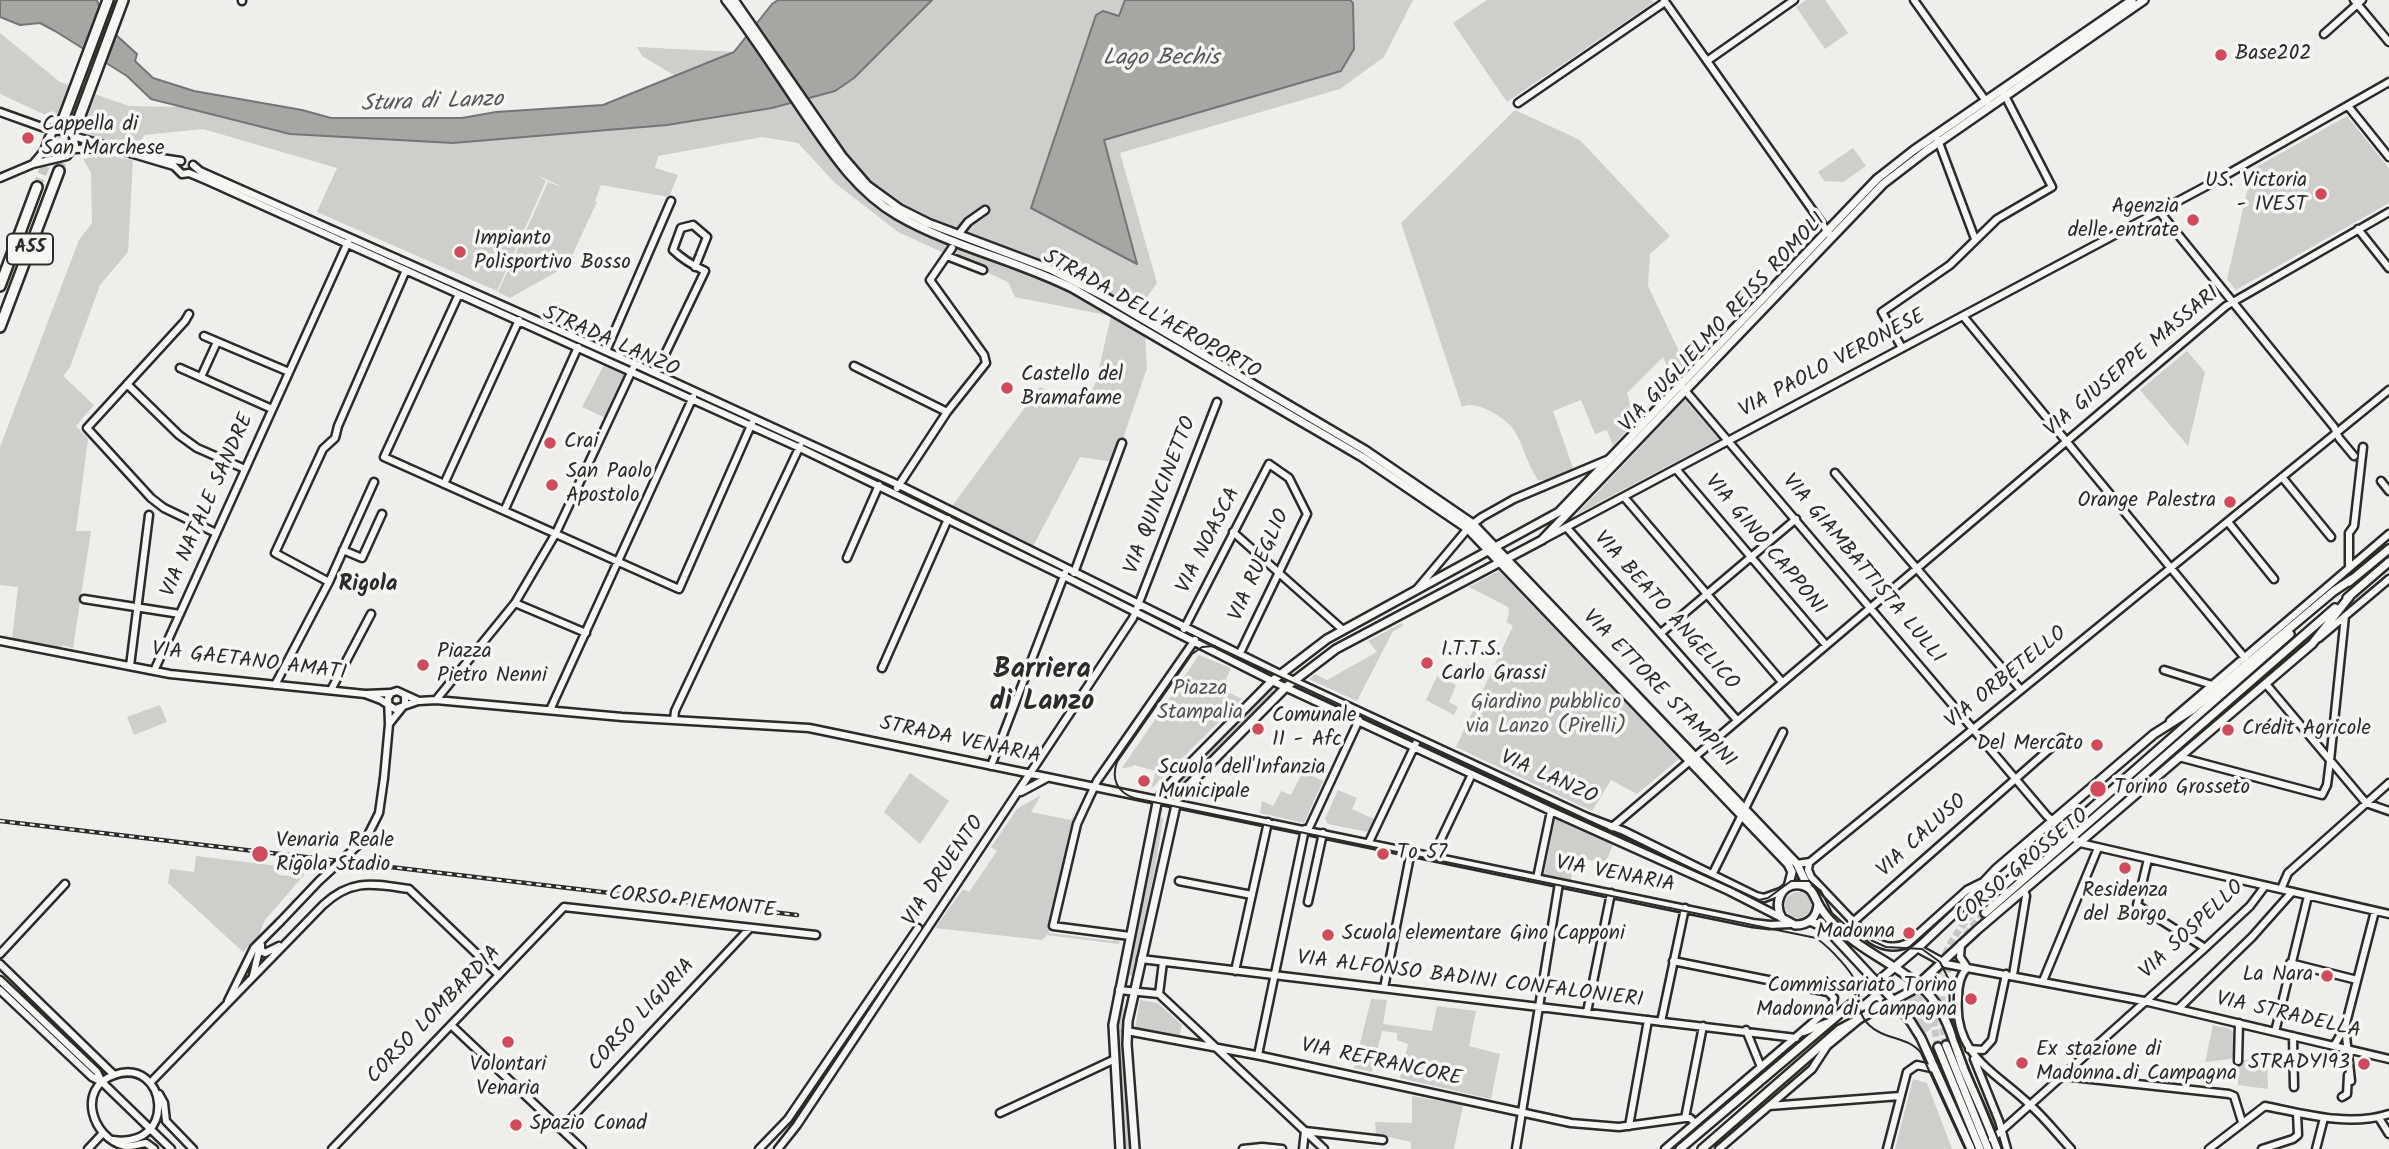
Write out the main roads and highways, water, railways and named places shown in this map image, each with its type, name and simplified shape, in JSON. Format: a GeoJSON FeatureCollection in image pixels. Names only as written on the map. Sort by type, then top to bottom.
{"type":"FeatureCollection","features":[{"type":"Feature","properties":{"kind":"highway"},"geometry":{"type":"LineString","coordinates":[[64,117],[108,0]]}},
{"type":"Feature","properties":{"kind":"highway"},"geometry":{"type":"LineString","coordinates":[[77,122],[123,0]]}},
{"type":"Feature","properties":{"kind":"highway","name":"A55"},"geometry":{"type":"LineString","coordinates":[[0,327],[59,171]]}},
{"type":"Feature","properties":{"kind":"highway","name":"A55"},"geometry":{"type":"LineString","coordinates":[[0,286],[37,187]]}},
{"type":"Feature","properties":{"kind":"main road","name":"STRADA DELL'AEROPORTO"},"geometry":{"type":"LineString","coordinates":[[726,0],[842,156],[867,185],[900,209],[928,223],[1050,269],[1107,298],[1365,450],[1471,526]]}},
{"type":"Feature","properties":{"kind":"main road","name":"STRADA DELL'AEROPORTO"},"geometry":{"type":"LineString","coordinates":[[734,0],[818,127]]}},
{"type":"Feature","properties":{"kind":"main road","name":"VIA GUGLIELMO REISS ROMOLI"},"geometry":{"type":"LineString","coordinates":[[2004,93],[2132,0]]}},
{"type":"Feature","properties":{"kind":"main road","name":"VIA GUGLIELMO REISS ROMOLI"},"geometry":{"type":"LineString","coordinates":[[1542,540],[1877,179],[2144,0]]}},
{"type":"Feature","properties":{"kind":"main road","name":"VIA GUGLIELMO REISS ROMOLI"},"geometry":{"type":"LineString","coordinates":[[1493,547],[1542,524],[1559,512],[1683,387]]}},
{"type":"Feature","properties":{"kind":"main road","name":"VIA ETTORE STAMPINI"},"geometry":{"type":"LineString","coordinates":[[1471,526],[1743,811],[1791,868],[1792,878],[1786,889]]}},
{"type":"Feature","properties":{"kind":"main road","name":"VIA PAOLO VERONESE"},"geometry":{"type":"LineString","coordinates":[[1135,1149],[1127,1031],[1178,796],[1286,687],[1336,649],[1542,540]]}},
{"type":"Feature","properties":{"kind":"main road"},"geometry":{"type":"LineString","coordinates":[[1120,1149],[1113,1026],[1158,801],[1164,790],[1272,681],[1327,639],[1413,594],[1493,547]]}},
{"type":"Feature","properties":{"kind":"main road","name":"CORSO GROSSETO"},"geometry":{"type":"LineString","coordinates":[[2069,835],[2352,579],[2389,549]]}},
{"type":"Feature","properties":{"kind":"main road","name":"CORSO GROSSETO"},"geometry":{"type":"LineString","coordinates":[[2069,835],[2389,562]]}},
{"type":"Feature","properties":{"kind":"main road","name":"CORSO GROSSETO"},"geometry":{"type":"LineString","coordinates":[[1877,982],[1955,913],[1982,883],[2154,734],[2192,710],[2334,591],[2352,579]]}},
{"type":"Feature","properties":{"kind":"main road","name":"CORSO GROSSETO"},"geometry":{"type":"LineString","coordinates":[[1895,1001],[2312,644],[2350,596]]}},
{"type":"Feature","properties":{"kind":"main road","name":"VIA ETTORE STAMPINI"},"geometry":{"type":"LineString","coordinates":[[1743,811],[1797,864],[1808,887]]}},
{"type":"Feature","properties":{"kind":"main road"},"geometry":{"type":"LineString","coordinates":[[1982,910],[2069,835]]}},
{"type":"Feature","properties":{"kind":"main road"},"geometry":{"type":"LineString","coordinates":[[1818,904],[1816,914],[1810,921],[1800,925],[1790,924],[1782,918],[1778,904],[1786,889],[1797,885],[1808,887],[1815,894],[1818,904],[1840,930],[1918,984],[1935,1002],[1949,1024],[1997,1149]]}},
{"type":"Feature","properties":{"kind":"main road"},"geometry":{"type":"LineString","coordinates":[[1810,921],[1826,928],[1895,1001],[1920,1037],[1971,1149]]}},
{"type":"Feature","properties":{"kind":"main road"},"geometry":{"type":"LineString","coordinates":[[1680,1149],[1877,982]]}},
{"type":"Feature","properties":{"kind":"main road"},"geometry":{"type":"LineString","coordinates":[[1702,1149],[1840,1030],[1895,1001]]}},
{"type":"Feature","properties":{"kind":"main road"},"geometry":{"type":"LineString","coordinates":[[1942,1046],[1984,1148]]}},
{"type":"Feature","properties":{"kind":"water"},"geometry":{"type":"Polygon","coordinates":[[[0,0],[97,0],[105,25],[137,54],[135,61],[153,78],[194,91],[302,110],[331,118],[462,118],[496,112],[603,105],[734,52],[778,0],[932,0],[854,78],[835,91],[772,108],[667,125],[453,143],[290,134],[151,99],[127,76],[55,31],[40,23],[20,25],[0,17],[0,0]]]}},
{"type":"Feature","properties":{"kind":"water","name":"Lago Bechis"},"geometry":{"type":"Polygon","coordinates":[[[1125,0],[1350,0],[1353,3],[1354,49],[1341,71],[1104,140],[1137,264],[1031,208],[1096,15],[1103,11],[1119,16],[1125,0]]]}},
{"type":"Feature","properties":{"kind":"tunnel"},"geometry":{"type":"LineString","coordinates":[[37,187],[63,120]]}},
{"type":"Feature","properties":{"kind":"tunnel"},"geometry":{"type":"LineString","coordinates":[[59,171],[76,126]]}},
{"type":"Feature","properties":{"kind":"tunnel"},"geometry":{"type":"LineString","coordinates":[[1938,1047],[1934,1008],[1939,971],[1954,938],[1979,907]]}},
{"type":"Feature","properties":{"kind":"tunnel"},"geometry":{"type":"LineString","coordinates":[[1946,1045],[1942,1008],[1947,974],[1961,942],[1985,913]]}},
{"type":"Feature","properties":{"kind":"tram line"},"geometry":{"type":"LineString","coordinates":[[1965,1149],[1921,1053],[1910,1044],[1875,1030],[1865,1021],[1858,989],[1852,976],[1816,938],[1134,798],[1123,792],[1117,784],[1117,762],[1192,654],[1202,647],[1214,646],[1759,900],[1768,898],[1791,881],[1809,881],[1821,891],[1832,913],[1853,932],[1886,947],[1922,949],[1940,962],[1949,980],[1950,1012],[1957,1039],[2002,1149]]}},
{"type":"Feature","properties":{"kind":"railway"},"geometry":{"type":"LineString","coordinates":[[0,821],[797,915]]}},
{"type":"Feature","properties":{"kind":"place","name":"Base202"},"geometry":{"type":"Point","coordinates":[2221,55]}},
{"type":"Feature","properties":{"kind":"place","name":"Cappella di San Marchese"},"geometry":{"type":"Point","coordinates":[28,138]}},
{"type":"Feature","properties":{"kind":"place","name":"US. Victoria - IVEST"},"geometry":{"type":"Point","coordinates":[2321,194]}},
{"type":"Feature","properties":{"kind":"place","name":"Agenzia delle entrate"},"geometry":{"type":"Point","coordinates":[2193,220]}},
{"type":"Feature","properties":{"kind":"place","name":"Impianto Polisportivo Bosso"},"geometry":{"type":"Point","coordinates":[460,252]}},
{"type":"Feature","properties":{"kind":"place","name":"Castello del Bramafame"},"geometry":{"type":"Point","coordinates":[1007,388]}},
{"type":"Feature","properties":{"kind":"place","name":"Crai"},"geometry":{"type":"Point","coordinates":[550,443]}},
{"type":"Feature","properties":{"kind":"place","name":"San Paolo Apostolo"},"geometry":{"type":"Point","coordinates":[552,485]}},
{"type":"Feature","properties":{"kind":"place","name":"Orange Palestra"},"geometry":{"type":"Point","coordinates":[2230,502]}},
{"type":"Feature","properties":{"kind":"place","name":"I.T.T.S. Carlo Grassi"},"geometry":{"type":"Point","coordinates":[1427,663]}},
{"type":"Feature","properties":{"kind":"place","name":"Piazza Pietro Nenni"},"geometry":{"type":"Point","coordinates":[423,665]}},
{"type":"Feature","properties":{"kind":"place","name":"Comunale 11 - Afc"},"geometry":{"type":"Point","coordinates":[1258,729]}},
{"type":"Feature","properties":{"kind":"place","name":"Crédit Agricole"},"geometry":{"type":"Point","coordinates":[2228,730]}},
{"type":"Feature","properties":{"kind":"place","name":"Del Mercato"},"geometry":{"type":"Point","coordinates":[2097,745]}},
{"type":"Feature","properties":{"kind":"place","name":"Scuola dell'Infanzia Municipale"},"geometry":{"type":"Point","coordinates":[1144,781]}},
{"type":"Feature","properties":{"kind":"place","name":"Torino Grosseto"},"geometry":{"type":"Point","coordinates":[2098,789]}},
{"type":"Feature","properties":{"kind":"place","name":"Venaria Reale Rigola Stadio"},"geometry":{"type":"Point","coordinates":[260,854]}},
{"type":"Feature","properties":{"kind":"place","name":"To 57"},"geometry":{"type":"Point","coordinates":[1383,854]}},
{"type":"Feature","properties":{"kind":"place","name":"Residenza del Borgo"},"geometry":{"type":"Point","coordinates":[2125,868]}},
{"type":"Feature","properties":{"kind":"place","name":"Madonna"},"geometry":{"type":"Point","coordinates":[1909,933]}},
{"type":"Feature","properties":{"kind":"place","name":"Scuola elementare Gino Capponi"},"geometry":{"type":"Point","coordinates":[1328,935]}},
{"type":"Feature","properties":{"kind":"place","name":"La Nara"},"geometry":{"type":"Point","coordinates":[2327,976]}},
{"type":"Feature","properties":{"kind":"place","name":"Commissariato Torino Madonna di Campagna"},"geometry":{"type":"Point","coordinates":[1971,999]}},
{"type":"Feature","properties":{"kind":"place","name":"Volontari Venaria"},"geometry":{"type":"Point","coordinates":[508,1042]}},
{"type":"Feature","properties":{"kind":"place","name":"Ex stazione di Madonna di Campagna"},"geometry":{"type":"Point","coordinates":[2022,1063]}},
{"type":"Feature","properties":{"kind":"place","name":"STRADY193"},"geometry":{"type":"Point","coordinates":[2364,1064]}},
{"type":"Feature","properties":{"kind":"place","name":"Spazio Conad"},"geometry":{"type":"Point","coordinates":[516,1125]}},
{"type":"Feature","properties":{"kind":"district","name":"Rigola"},"geometry":{"type":"Point","coordinates":[368,586]}},
{"type":"Feature","properties":{"kind":"district","name":"Barriera di Lanzo"},"geometry":{"type":"Point","coordinates":[1042,688]}},
{"type":"Feature","properties":{"kind":"water label","name":"Stura di Lanzo"},"geometry":{"type":"Point","coordinates":[432,104]}},
{"type":"Feature","properties":{"kind":"park label","name":"Piazza Stampalia"},"geometry":{"type":"Point","coordinates":[1200,702]}},
{"type":"Feature","properties":{"kind":"park label","name":"Giardino pubblico via Lanzo (Pirelli)"},"geometry":{"type":"Point","coordinates":[1546,716]}}]}
